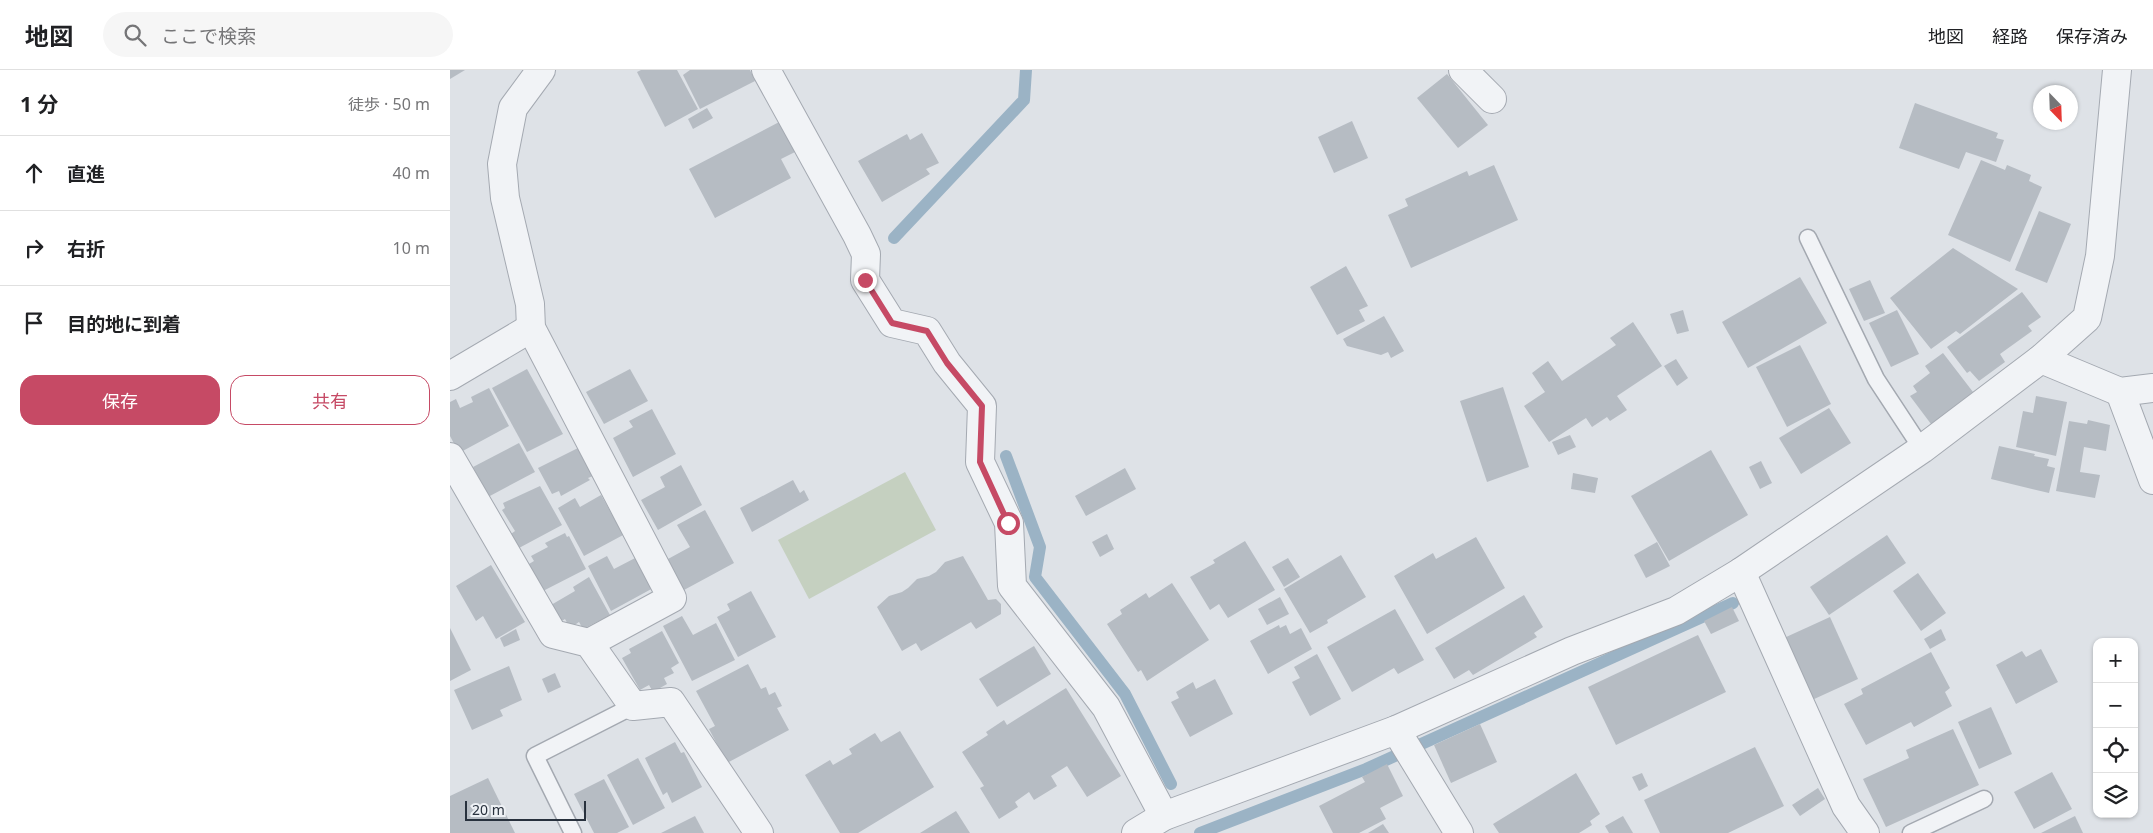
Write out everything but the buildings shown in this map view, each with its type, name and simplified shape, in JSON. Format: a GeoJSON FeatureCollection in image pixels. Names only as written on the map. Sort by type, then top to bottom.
{"type":"FeatureCollection","features":[{"type":"Feature","properties":{"kind":"street"},"geometry":{"type":"LineString","coordinates":[[541,70],[512,108],[502,164],[505,198],[530,304],[532,328],[672,598],[589,643]]}},
{"type":"Feature","properties":{"kind":"street"},"geometry":{"type":"LineString","coordinates":[[766,70],[866,254],[865,280],[892,323],[927,331],[947,363],[982,406],[980,462],[1008,523],[1012,586],[1106,707],[1164,816]]}},
{"type":"Feature","properties":{"kind":"street"},"geometry":{"type":"LineString","coordinates":[[1463,70],[1492,99]]}},
{"type":"Feature","properties":{"kind":"street"},"geometry":{"type":"LineString","coordinates":[[1136,833],[1164,816],[1396,730],[1572,651],[1676,610],[1741,572],[1922,449],[2042,359],[2087,318],[2100,256],[2117,70]]}},
{"type":"Feature","properties":{"kind":"street"},"geometry":{"type":"LineString","coordinates":[[450,376],[532,328]]}},
{"type":"Feature","properties":{"kind":"street"},"geometry":{"type":"LineString","coordinates":[[2042,359],[2120,392],[2153,388]]}},
{"type":"Feature","properties":{"kind":"street"},"geometry":{"type":"LineString","coordinates":[[2120,392],[2153,480]]}},
{"type":"Feature","properties":{"kind":"street"},"geometry":{"type":"LineString","coordinates":[[450,457],[553,634],[589,643],[633,706],[670,702],[759,833]]}},
{"type":"Feature","properties":{"kind":"street"},"geometry":{"type":"LineString","coordinates":[[1741,572],[1846,806],[1864,833]]}},
{"type":"Feature","properties":{"kind":"street"},"geometry":{"type":"LineString","coordinates":[[1396,730],[1459,833]]}},
{"type":"Feature","properties":{"kind":"lane"},"geometry":{"type":"LineString","coordinates":[[1808,238],[1876,379],[1922,449]]}},
{"type":"Feature","properties":{"kind":"lane"},"geometry":{"type":"LineString","coordinates":[[573,833],[535,756],[633,706]]}},
{"type":"Feature","properties":{"kind":"lane"},"geometry":{"type":"LineString","coordinates":[[1911,833],[1984,799]]}},
{"type":"Feature","properties":{"kind":"green space"},"geometry":{"type":"Polygon","coordinates":[[[905,472],[936,530],[809,599],[778,540],[905,472]]]}},
{"type":"Feature","properties":{"kind":"waterway"},"geometry":{"type":"LineString","coordinates":[[894,238],[1024,100],[1026,70]]}},
{"type":"Feature","properties":{"kind":"waterway"},"geometry":{"type":"LineString","coordinates":[[1006,456],[1040,547],[1035,577],[1125,694],[1171,784]]}},
{"type":"Feature","properties":{"kind":"waterway"},"geometry":{"type":"LineString","coordinates":[[1200,833],[1366,769],[1733,603]]}},
{"type":"Feature","properties":{"kind":"route"},"geometry":{"type":"LineString","coordinates":[[865,280],[892,323],[927,331],[947,363],[982,406],[980,462],[1008,523]]}}]}
